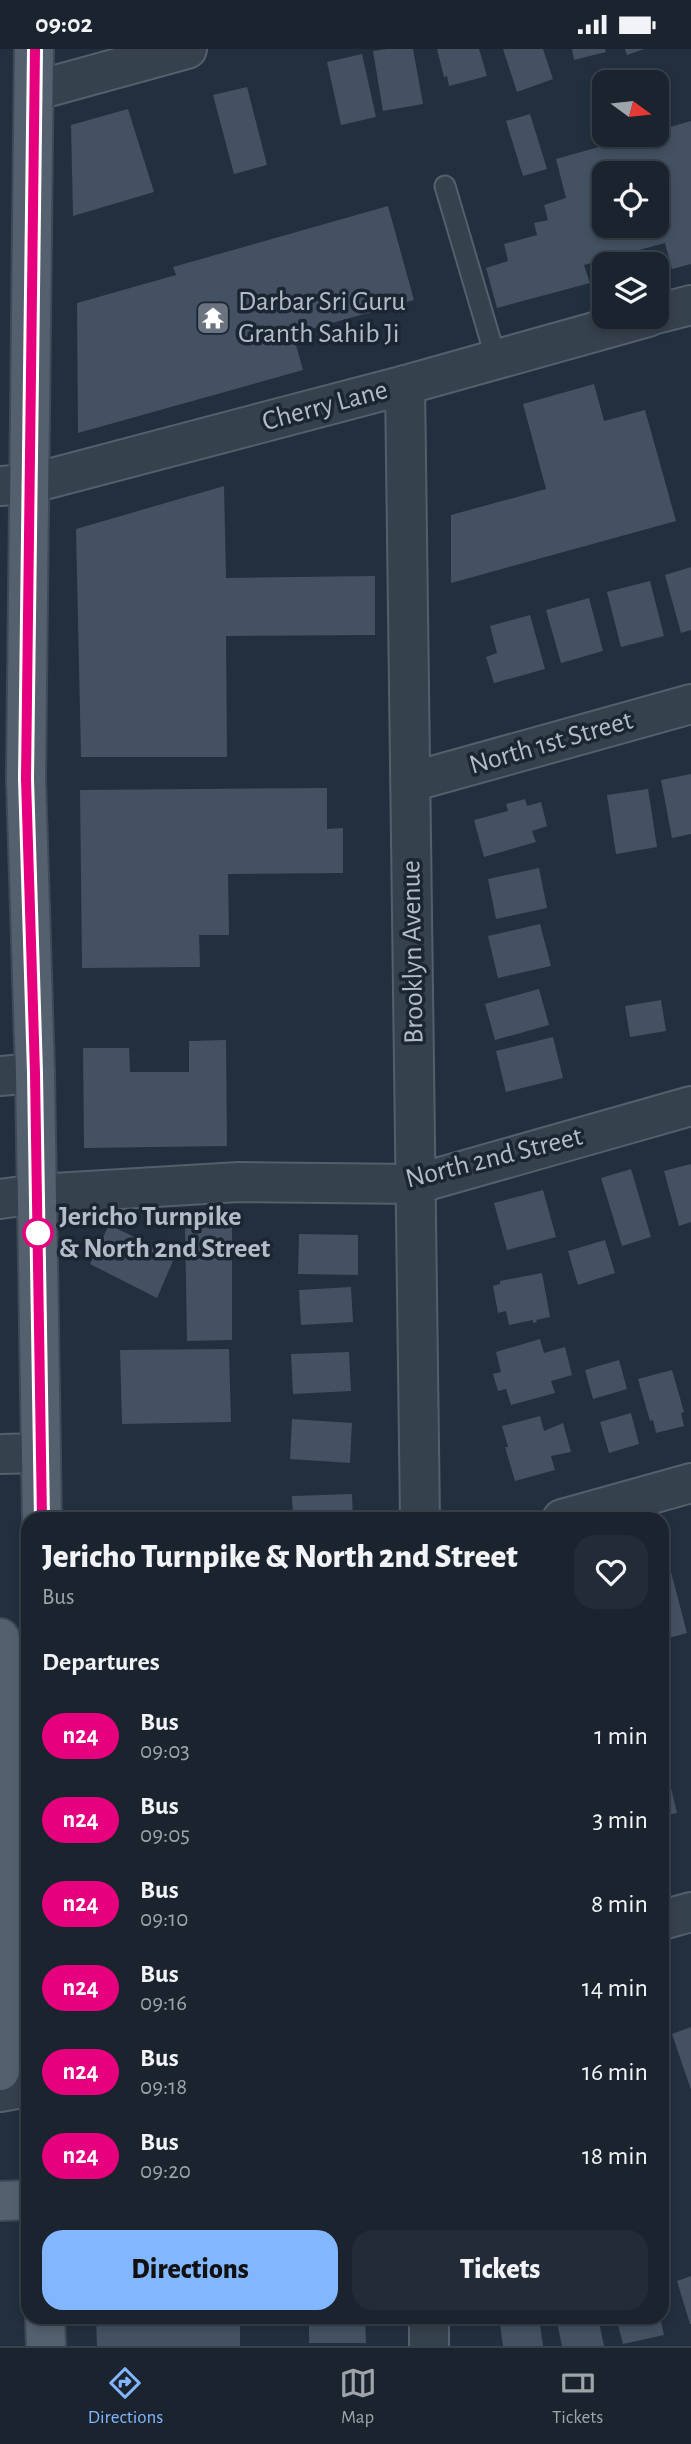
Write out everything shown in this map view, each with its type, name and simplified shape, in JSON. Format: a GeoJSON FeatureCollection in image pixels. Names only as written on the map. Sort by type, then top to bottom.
{"type":"FeatureCollection","features":[{"type":"Feature","properties":{"kind":"main road"},"geometry":{"type":"LineString","coordinates":[[34,49],[15,485],[26,779],[18,1075],[37,1194],[42,1512]]}},
{"type":"Feature","properties":{"kind":"main road"},"geometry":{"type":"LineString","coordinates":[[0,1638],[0,2071]]}},
{"type":"Feature","properties":{"kind":"main road"},"geometry":{"type":"LineString","coordinates":[[0,2201],[21,2200]]}},
{"type":"Feature","properties":{"kind":"main road"},"geometry":{"type":"LineString","coordinates":[[46,2324],[46,2346]]}},
{"type":"Feature","properties":{"kind":"street"},"geometry":{"type":"LineString","coordinates":[[34,91],[187,49]]}},
{"type":"Feature","properties":{"kind":"street"},"geometry":{"type":"LineString","coordinates":[[669,311],[691,305]]}},
{"type":"Feature","properties":{"kind":"street","name":"Cherry Lane"},"geometry":{"type":"LineString","coordinates":[[15,485],[405,385],[605,329]]}},
{"type":"Feature","properties":{"kind":"street","name":"Brooklyn Avenue"},"geometry":{"type":"LineString","coordinates":[[405,385],[420,1512]]}},
{"type":"Feature","properties":{"kind":"street","name":"North 1st Street"},"geometry":{"type":"LineString","coordinates":[[411,782],[691,703]]}},
{"type":"Feature","properties":{"kind":"street","name":"North 2nd Street"},"geometry":{"type":"LineString","coordinates":[[0,1199],[37,1194],[239,1182],[416,1184],[691,1106]]}},
{"type":"Feature","properties":{"kind":"street"},"geometry":{"type":"LineString","coordinates":[[0,1454],[41,1453]]}},
{"type":"Feature","properties":{"kind":"street"},"geometry":{"type":"LineString","coordinates":[[587,1512],[691,1483]]}},
{"type":"Feature","properties":{"kind":"street"},"geometry":{"type":"LineString","coordinates":[[669,1918],[691,1912]]}},
{"type":"Feature","properties":{"kind":"street"},"geometry":{"type":"LineString","coordinates":[[0,2092],[21,2088]]}},
{"type":"Feature","properties":{"kind":"street"},"geometry":{"type":"LineString","coordinates":[[429,2324],[429,2346]]}},
{"type":"Feature","properties":{"kind":"lane"},"geometry":{"type":"LineString","coordinates":[[445,186],[496,359]]}},
{"type":"Feature","properties":{"kind":"building"},"geometry":{"type":"Polygon","coordinates":[[[413,49],[423,104],[383,111],[373,51],[413,49]]]}},
{"type":"Feature","properties":{"kind":"building"},"geometry":{"type":"Polygon","coordinates":[[[437,49],[479,49],[487,76],[449,86],[437,49]]]}},
{"type":"Feature","properties":{"kind":"building"},"geometry":{"type":"Polygon","coordinates":[[[503,49],[543,49],[553,79],[517,92],[503,49]]]}},
{"type":"Feature","properties":{"kind":"building"},"geometry":{"type":"Polygon","coordinates":[[[572,49],[605,49],[606,52],[574,60],[572,49]]]}},
{"type":"Feature","properties":{"kind":"building"},"geometry":{"type":"Polygon","coordinates":[[[625,49],[644,49],[627,55],[625,49]]]}},
{"type":"Feature","properties":{"kind":"building"},"geometry":{"type":"Polygon","coordinates":[[[362,54],[376,117],[341,125],[327,62],[362,54]]]}},
{"type":"Feature","properties":{"kind":"building"},"geometry":{"type":"Polygon","coordinates":[[[247,87],[267,165],[234,174],[213,95],[247,87]]]}},
{"type":"Feature","properties":{"kind":"building"},"geometry":{"type":"Polygon","coordinates":[[[128,109],[154,192],[73,216],[71,125],[128,109]]]}},
{"type":"Feature","properties":{"kind":"building"},"geometry":{"type":"Polygon","coordinates":[[[530,114],[547,169],[523,176],[506,121],[530,114]]]}},
{"type":"Feature","properties":{"kind":"building"},"geometry":{"type":"Polygon","coordinates":[[[691,121],[691,264],[672,269],[665,243],[632,252],[592,252],[592,263],[584,265],[590,283],[497,308],[486,268],[508,261],[504,244],[537,235],[534,223],[548,220],[544,205],[566,198],[556,159],[599,147],[669,147],[669,127],[691,121]]]}},
{"type":"Feature","properties":{"kind":"building","name":"Darbar Sri Guru Granth Sahib Ji"},"geometry":{"type":"Polygon","coordinates":[[[388,206],[414,300],[293,334],[303,370],[78,433],[77,303],[176,275],[173,267],[388,206]]]}},
{"type":"Feature","properties":{"kind":"building"},"geometry":{"type":"Polygon","coordinates":[[[594,384],[604,421],[645,410],[676,521],[451,583],[451,515],[546,489],[523,404],[594,384]]]}},
{"type":"Feature","properties":{"kind":"building"},"geometry":{"type":"Polygon","coordinates":[[[224,486],[226,578],[375,576],[375,635],[226,636],[227,757],[81,757],[76,529],[224,486]]]}},
{"type":"Feature","properties":{"kind":"building"},"geometry":{"type":"Polygon","coordinates":[[[691,567],[691,630],[681,633],[665,575],[691,567]]]}},
{"type":"Feature","properties":{"kind":"building"},"geometry":{"type":"Polygon","coordinates":[[[650,581],[664,636],[621,647],[607,592],[650,581]]]}},
{"type":"Feature","properties":{"kind":"building"},"geometry":{"type":"Polygon","coordinates":[[[589,598],[603,651],[561,663],[546,610],[589,598]]]}},
{"type":"Feature","properties":{"kind":"building"},"geometry":{"type":"Polygon","coordinates":[[[530,615],[545,669],[494,683],[486,657],[497,653],[490,626],[530,615]]]}},
{"type":"Feature","properties":{"kind":"building"},"geometry":{"type":"Polygon","coordinates":[[[691,774],[691,834],[672,838],[661,780],[691,774]]]}},
{"type":"Feature","properties":{"kind":"building"},"geometry":{"type":"Polygon","coordinates":[[[327,788],[327,829],[343,828],[343,873],[228,874],[229,935],[199,935],[200,967],[82,968],[80,790],[327,788]]]}},
{"type":"Feature","properties":{"kind":"building"},"geometry":{"type":"Polygon","coordinates":[[[648,789],[657,847],[616,854],[607,795],[648,789]]]}},
{"type":"Feature","properties":{"kind":"building"},"geometry":{"type":"Polygon","coordinates":[[[525,799],[527,806],[541,802],[547,826],[532,831],[536,842],[484,857],[474,820],[508,811],[506,804],[525,799]]]}},
{"type":"Feature","properties":{"kind":"building"},"geometry":{"type":"Polygon","coordinates":[[[539,868],[547,908],[496,919],[488,879],[539,868]]]}},
{"type":"Feature","properties":{"kind":"building"},"geometry":{"type":"Polygon","coordinates":[[[540,924],[551,966],[498,978],[488,936],[540,924]]]}},
{"type":"Feature","properties":{"kind":"building"},"geometry":{"type":"Polygon","coordinates":[[[539,989],[549,1025],[495,1040],[485,1004],[539,989]]]}},
{"type":"Feature","properties":{"kind":"building"},"geometry":{"type":"Polygon","coordinates":[[[661,1000],[666,1031],[630,1037],[625,1006],[661,1000]]]}},
{"type":"Feature","properties":{"kind":"building"},"geometry":{"type":"Polygon","coordinates":[[[553,1037],[563,1078],[506,1092],[496,1051],[553,1037]]]}},
{"type":"Feature","properties":{"kind":"building"},"geometry":{"type":"Polygon","coordinates":[[[226,1040],[227,1146],[84,1148],[83,1048],[129,1048],[130,1072],[189,1072],[189,1041],[226,1040]]]}},
{"type":"Feature","properties":{"kind":"building"},"geometry":{"type":"Polygon","coordinates":[[[691,1164],[691,1222],[679,1226],[664,1171],[691,1164]]]}},
{"type":"Feature","properties":{"kind":"building"},"geometry":{"type":"Polygon","coordinates":[[[631,1169],[651,1237],[622,1246],[601,1178],[631,1169]]]}},
{"type":"Feature","properties":{"kind":"building"},"geometry":{"type":"Polygon","coordinates":[[[543,1190],[556,1237],[507,1250],[494,1203],[543,1190]]]}},
{"type":"Feature","properties":{"kind":"building"},"geometry":{"type":"Polygon","coordinates":[[[109,1225],[175,1256],[157,1298],[90,1264],[109,1225]]]}},
{"type":"Feature","properties":{"kind":"building"},"geometry":{"type":"Polygon","coordinates":[[[232,1225],[232,1340],[187,1341],[185,1226],[232,1225]]]}},
{"type":"Feature","properties":{"kind":"building"},"geometry":{"type":"Polygon","coordinates":[[[299,1234],[358,1235],[358,1275],[298,1274],[299,1234]]]}},
{"type":"Feature","properties":{"kind":"building"},"geometry":{"type":"Polygon","coordinates":[[[605,1240],[615,1273],[578,1285],[568,1251],[605,1240]]]}},
{"type":"Feature","properties":{"kind":"building"},"geometry":{"type":"Polygon","coordinates":[[[542,1273],[550,1317],[533,1323],[533,1320],[509,1325],[506,1311],[498,1313],[493,1286],[500,1284],[500,1281],[542,1273]]]}},
{"type":"Feature","properties":{"kind":"building"},"geometry":{"type":"Polygon","coordinates":[[[351,1287],[353,1322],[301,1325],[299,1290],[351,1287]]]}},
{"type":"Feature","properties":{"kind":"building"},"geometry":{"type":"Polygon","coordinates":[[[540,1339],[544,1353],[565,1347],[572,1375],[551,1381],[555,1393],[511,1405],[506,1389],[498,1391],[493,1374],[501,1372],[496,1352],[540,1339]]]}},
{"type":"Feature","properties":{"kind":"building"},"geometry":{"type":"Polygon","coordinates":[[[229,1349],[231,1422],[122,1424],[120,1350],[229,1349]]]}},
{"type":"Feature","properties":{"kind":"building"},"geometry":{"type":"Polygon","coordinates":[[[349,1352],[351,1391],[293,1394],[291,1354],[349,1352]]]}},
{"type":"Feature","properties":{"kind":"building"},"geometry":{"type":"Polygon","coordinates":[[[619,1360],[627,1389],[593,1399],[585,1370],[619,1360]]]}},
{"type":"Feature","properties":{"kind":"building"},"geometry":{"type":"Polygon","coordinates":[[[672,1370],[684,1412],[681,1413],[684,1426],[656,1433],[638,1379],[672,1370]]]}},
{"type":"Feature","properties":{"kind":"building"},"geometry":{"type":"Polygon","coordinates":[[[631,1413],[639,1444],[609,1453],[600,1422],[631,1413]]]}},
{"type":"Feature","properties":{"kind":"building"},"geometry":{"type":"Polygon","coordinates":[[[540,1416],[544,1431],[563,1423],[571,1452],[551,1456],[555,1470],[515,1481],[502,1426],[540,1416]]]}},
{"type":"Feature","properties":{"kind":"building"},"geometry":{"type":"Polygon","coordinates":[[[292,1419],[352,1423],[350,1463],[290,1459],[292,1419]]]}},
{"type":"Feature","properties":{"kind":"building"},"geometry":{"type":"Polygon","coordinates":[[[352,1494],[353,1512],[293,1512],[292,1496],[352,1494]]]}},
{"type":"Feature","properties":{"kind":"building"},"geometry":{"type":"Polygon","coordinates":[[[669,1568],[687,1633],[669,1638],[669,1568]]]}},
{"type":"Feature","properties":{"kind":"building"},"geometry":{"type":"Polygon","coordinates":[[[669,1780],[677,1813],[669,1815],[669,1780]]]}},
{"type":"Feature","properties":{"kind":"building"},"geometry":{"type":"Polygon","coordinates":[[[691,2027],[691,2090],[672,2034],[691,2027]]]}},
{"type":"Feature","properties":{"kind":"building"},"geometry":{"type":"Polygon","coordinates":[[[691,2276],[691,2324],[690,2324],[677,2281],[691,2276]]]}},
{"type":"Feature","properties":{"kind":"building"},"geometry":{"type":"Polygon","coordinates":[[[96,2324],[240,2324],[240,2346],[97,2346],[96,2324]]]}},
{"type":"Feature","properties":{"kind":"building"},"geometry":{"type":"Polygon","coordinates":[[[309,2324],[365,2324],[366,2343],[309,2343],[309,2324]]]}},
{"type":"Feature","properties":{"kind":"building"},"geometry":{"type":"Polygon","coordinates":[[[500,2324],[540,2324],[543,2346],[503,2346],[500,2324]]]}},
{"type":"Feature","properties":{"kind":"building"},"geometry":{"type":"Polygon","coordinates":[[[557,2324],[599,2324],[604,2346],[562,2346],[557,2324]]]}},
{"type":"Feature","properties":{"kind":"building"},"geometry":{"type":"Polygon","coordinates":[[[618,2324],[662,2324],[664,2335],[623,2344],[618,2324]]]}},
{"type":"Feature","properties":{"kind":"bus line","name":"n24"},"geometry":{"type":"LineString","coordinates":[[35,49],[26,779],[35,1073],[42,1512]]}},
{"type":"Feature","properties":{"kind":"place","name":"Darbar Sri Guru Granth Sahib Ji"},"geometry":{"type":"Point","coordinates":[213,318]}},
{"type":"Feature","properties":{"kind":"place","name":"Jericho Turnpike & North 2nd Street"},"geometry":{"type":"Point","coordinates":[38,1233]}}]}
